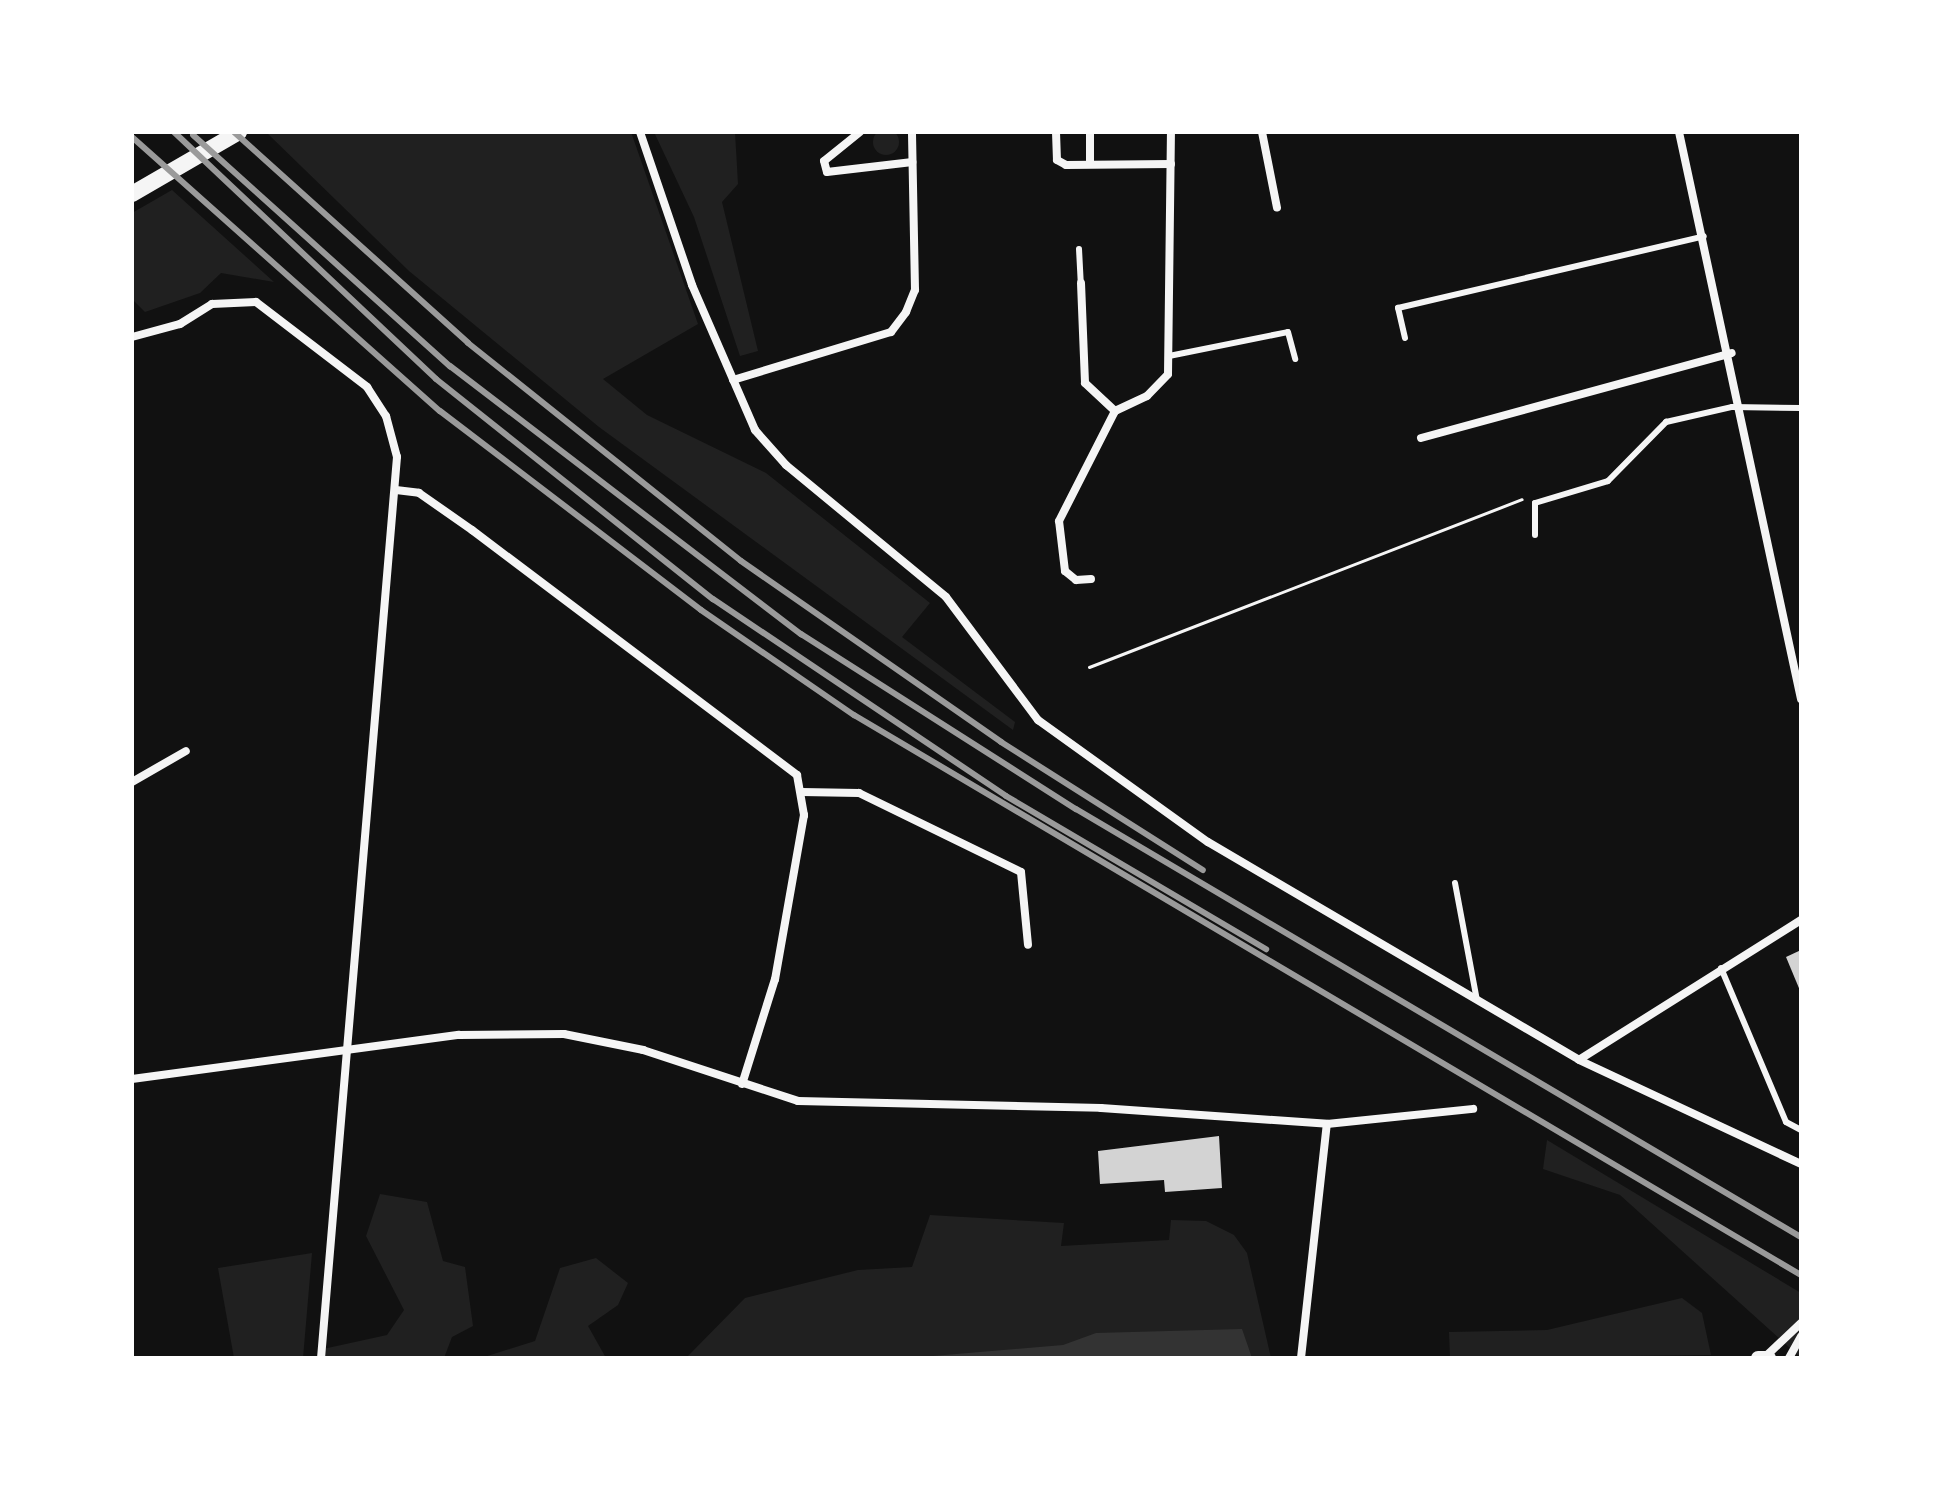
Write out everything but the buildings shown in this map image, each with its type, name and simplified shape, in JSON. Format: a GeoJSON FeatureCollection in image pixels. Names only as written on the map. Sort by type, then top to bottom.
{"type":"FeatureCollection","features":[{"type":"Feature","properties":{"kind":"main road"},"geometry":{"type":"LineString","coordinates":[[132,194],[239,132]]}},
{"type":"Feature","properties":{"kind":"street"},"geometry":{"type":"LineString","coordinates":[[640,132],[733,380],[755,430],[786,465],[946,597],[1013,692],[1051,733],[1244,865],[1579,1060],[1801,1164]]}},
{"type":"Feature","properties":{"kind":"street"},"geometry":{"type":"LineString","coordinates":[[860,132],[824,161],[827,172],[912,162]]}},
{"type":"Feature","properties":{"kind":"street"},"geometry":{"type":"LineString","coordinates":[[733,380],[891,332],[915,290],[912,132]]}},
{"type":"Feature","properties":{"kind":"street"},"geometry":{"type":"LineString","coordinates":[[1056,132],[1059,164],[1090,161],[1171,164]]}},
{"type":"Feature","properties":{"kind":"street"},"geometry":{"type":"LineString","coordinates":[[1090,132],[1090,161]]}},
{"type":"Feature","properties":{"kind":"street"},"geometry":{"type":"LineString","coordinates":[[1091,579],[1076,580],[1065,571],[1059,521],[1115,411],[1147,396],[1168,374],[1171,132]]}},
{"type":"Feature","properties":{"kind":"street"},"geometry":{"type":"LineString","coordinates":[[1262,132],[1277,208]]}},
{"type":"Feature","properties":{"kind":"street"},"geometry":{"type":"LineString","coordinates":[[1679,132],[1745,412],[1801,699]]}},
{"type":"Feature","properties":{"kind":"street"},"geometry":{"type":"LineString","coordinates":[[1081,283],[1085,383],[1115,411]]}},
{"type":"Feature","properties":{"kind":"street"},"geometry":{"type":"LineString","coordinates":[[134,332],[180,324],[233,299],[276,312],[375,398],[393,437],[396,490],[321,1358]]}},
{"type":"Feature","properties":{"kind":"street"},"geometry":{"type":"LineString","coordinates":[[1421,438],[1732,353]]}},
{"type":"Feature","properties":{"kind":"street"},"geometry":{"type":"LineString","coordinates":[[396,490],[419,493],[784,760],[802,792],[775,979],[742,1084]]}},
{"type":"Feature","properties":{"kind":"street"},"geometry":{"type":"LineString","coordinates":[[132,782],[186,751]]}},
{"type":"Feature","properties":{"kind":"street"},"geometry":{"type":"LineString","coordinates":[[802,792],[859,793],[1021,872],[1028,945]]}},
{"type":"Feature","properties":{"kind":"street"},"geometry":{"type":"LineString","coordinates":[[1579,1060],[1801,920]]}},
{"type":"Feature","properties":{"kind":"street"},"geometry":{"type":"LineString","coordinates":[[132,1079],[459,1035],[564,1034],[643,1050],[798,1101],[1101,1108],[1327,1124],[1473,1109]]}},
{"type":"Feature","properties":{"kind":"street"},"geometry":{"type":"LineString","coordinates":[[1301,1358],[1327,1124]]}},
{"type":"Feature","properties":{"kind":"street"},"geometry":{"type":"LineString","coordinates":[[1758,1358],[1767,1358],[1801,1323]]}},
{"type":"Feature","properties":{"kind":"street"},"geometry":{"type":"LineString","coordinates":[[1789,1358],[1801,1336]]}},
{"type":"Feature","properties":{"kind":"lane"},"geometry":{"type":"LineString","coordinates":[[1405,338],[1398,308],[1704,236]]}},
{"type":"Feature","properties":{"kind":"lane"},"geometry":{"type":"LineString","coordinates":[[1079,249],[1081,283]]}},
{"type":"Feature","properties":{"kind":"lane"},"geometry":{"type":"LineString","coordinates":[[1169,356],[1288,332],[1295,359]]}},
{"type":"Feature","properties":{"kind":"lane"},"geometry":{"type":"LineString","coordinates":[[1535,535],[1535,503],[1608,481],[1666,422],[1732,407],[1745,412],[1801,408]]}},
{"type":"Feature","properties":{"kind":"lane"},"geometry":{"type":"LineString","coordinates":[[1455,883],[1477,1000]]}},
{"type":"Feature","properties":{"kind":"lane"},"geometry":{"type":"LineString","coordinates":[[1721,968],[1786,1122],[1801,1130]]}},
{"type":"Feature","properties":{"kind":"path"},"geometry":{"type":"LineString","coordinates":[[1089,667],[1435,529],[1525,498],[1535,503]]}},
{"type":"Feature","properties":{"kind":"shaded area"},"geometry":{"type":"Polygon","coordinates":[[[886,129],[895,133],[899,142],[895,151],[886,155],[877,151],[873,142],[877,133],[886,129]]]}},
{"type":"Feature","properties":{"kind":"shaded area"},"geometry":{"type":"Polygon","coordinates":[[[631,132],[698,324],[603,379],[647,415],[766,473],[930,603],[902,637],[1015,722],[1013,730],[599,427],[409,271],[268,134],[631,132]]]}},
{"type":"Feature","properties":{"kind":"shaded area"},"geometry":{"type":"Polygon","coordinates":[[[654,132],[735,132],[738,184],[722,202],[758,351],[740,356],[694,217],[654,132]]]}},
{"type":"Feature","properties":{"kind":"shaded area"},"geometry":{"type":"Polygon","coordinates":[[[172,190],[274,282],[221,273],[200,293],[145,312],[132,299],[132,213],[172,190]]]}},
{"type":"Feature","properties":{"kind":"shaded area"},"geometry":{"type":"Polygon","coordinates":[[[1547,1140],[1801,1293],[1801,1358],[1620,1195],[1543,1169],[1547,1140]]]}},
{"type":"Feature","properties":{"kind":"shaded area"},"geometry":{"type":"Polygon","coordinates":[[[380,1194],[427,1202],[443,1261],[465,1267],[473,1326],[452,1337],[444,1358],[323,1358],[323,1349],[387,1335],[404,1310],[366,1236],[380,1194]]]}},
{"type":"Feature","properties":{"kind":"shaded area"},"geometry":{"type":"Polygon","coordinates":[[[930,1215],[1064,1223],[1061,1246],[1169,1240],[1171,1220],[1206,1221],[1234,1235],[1247,1253],[1271,1358],[686,1358],[745,1298],[858,1270],[912,1267],[930,1215]]]}},
{"type":"Feature","properties":{"kind":"shaded area"},"geometry":{"type":"Polygon","coordinates":[[[312,1253],[303,1358],[234,1358],[218,1268],[312,1253]]]}},
{"type":"Feature","properties":{"kind":"shaded area"},"geometry":{"type":"Polygon","coordinates":[[[596,1258],[628,1283],[618,1305],[588,1326],[606,1358],[481,1358],[535,1341],[560,1268],[596,1258]]]}},
{"type":"Feature","properties":{"kind":"shaded area"},"geometry":{"type":"Polygon","coordinates":[[[1682,1298],[1702,1313],[1711,1355],[1450,1358],[1449,1332],[1547,1330],[1682,1298]]]}},
{"type":"Feature","properties":{"kind":"shaded area"},"geometry":{"type":"Polygon","coordinates":[[[1242,1329],[1252,1358],[933,1356],[1063,1345],[1096,1333],[1242,1329]]]}},
{"type":"Feature","properties":{"kind":"railway"},"geometry":{"type":"LineString","coordinates":[[174,132],[436,379],[713,599],[1006,796],[1266,949]]}},
{"type":"Feature","properties":{"kind":"railway"},"geometry":{"type":"LineString","coordinates":[[234,132],[468,343],[741,561],[1001,742],[1203,870]]}},
{"type":"Feature","properties":{"kind":"railway"},"geometry":{"type":"LineString","coordinates":[[193,135],[450,366],[801,634],[1076,809],[1801,1237]]}},
{"type":"Feature","properties":{"kind":"railway"},"geometry":{"type":"LineString","coordinates":[[132,137],[440,411],[701,610],[854,715],[1801,1275]]}}]}
